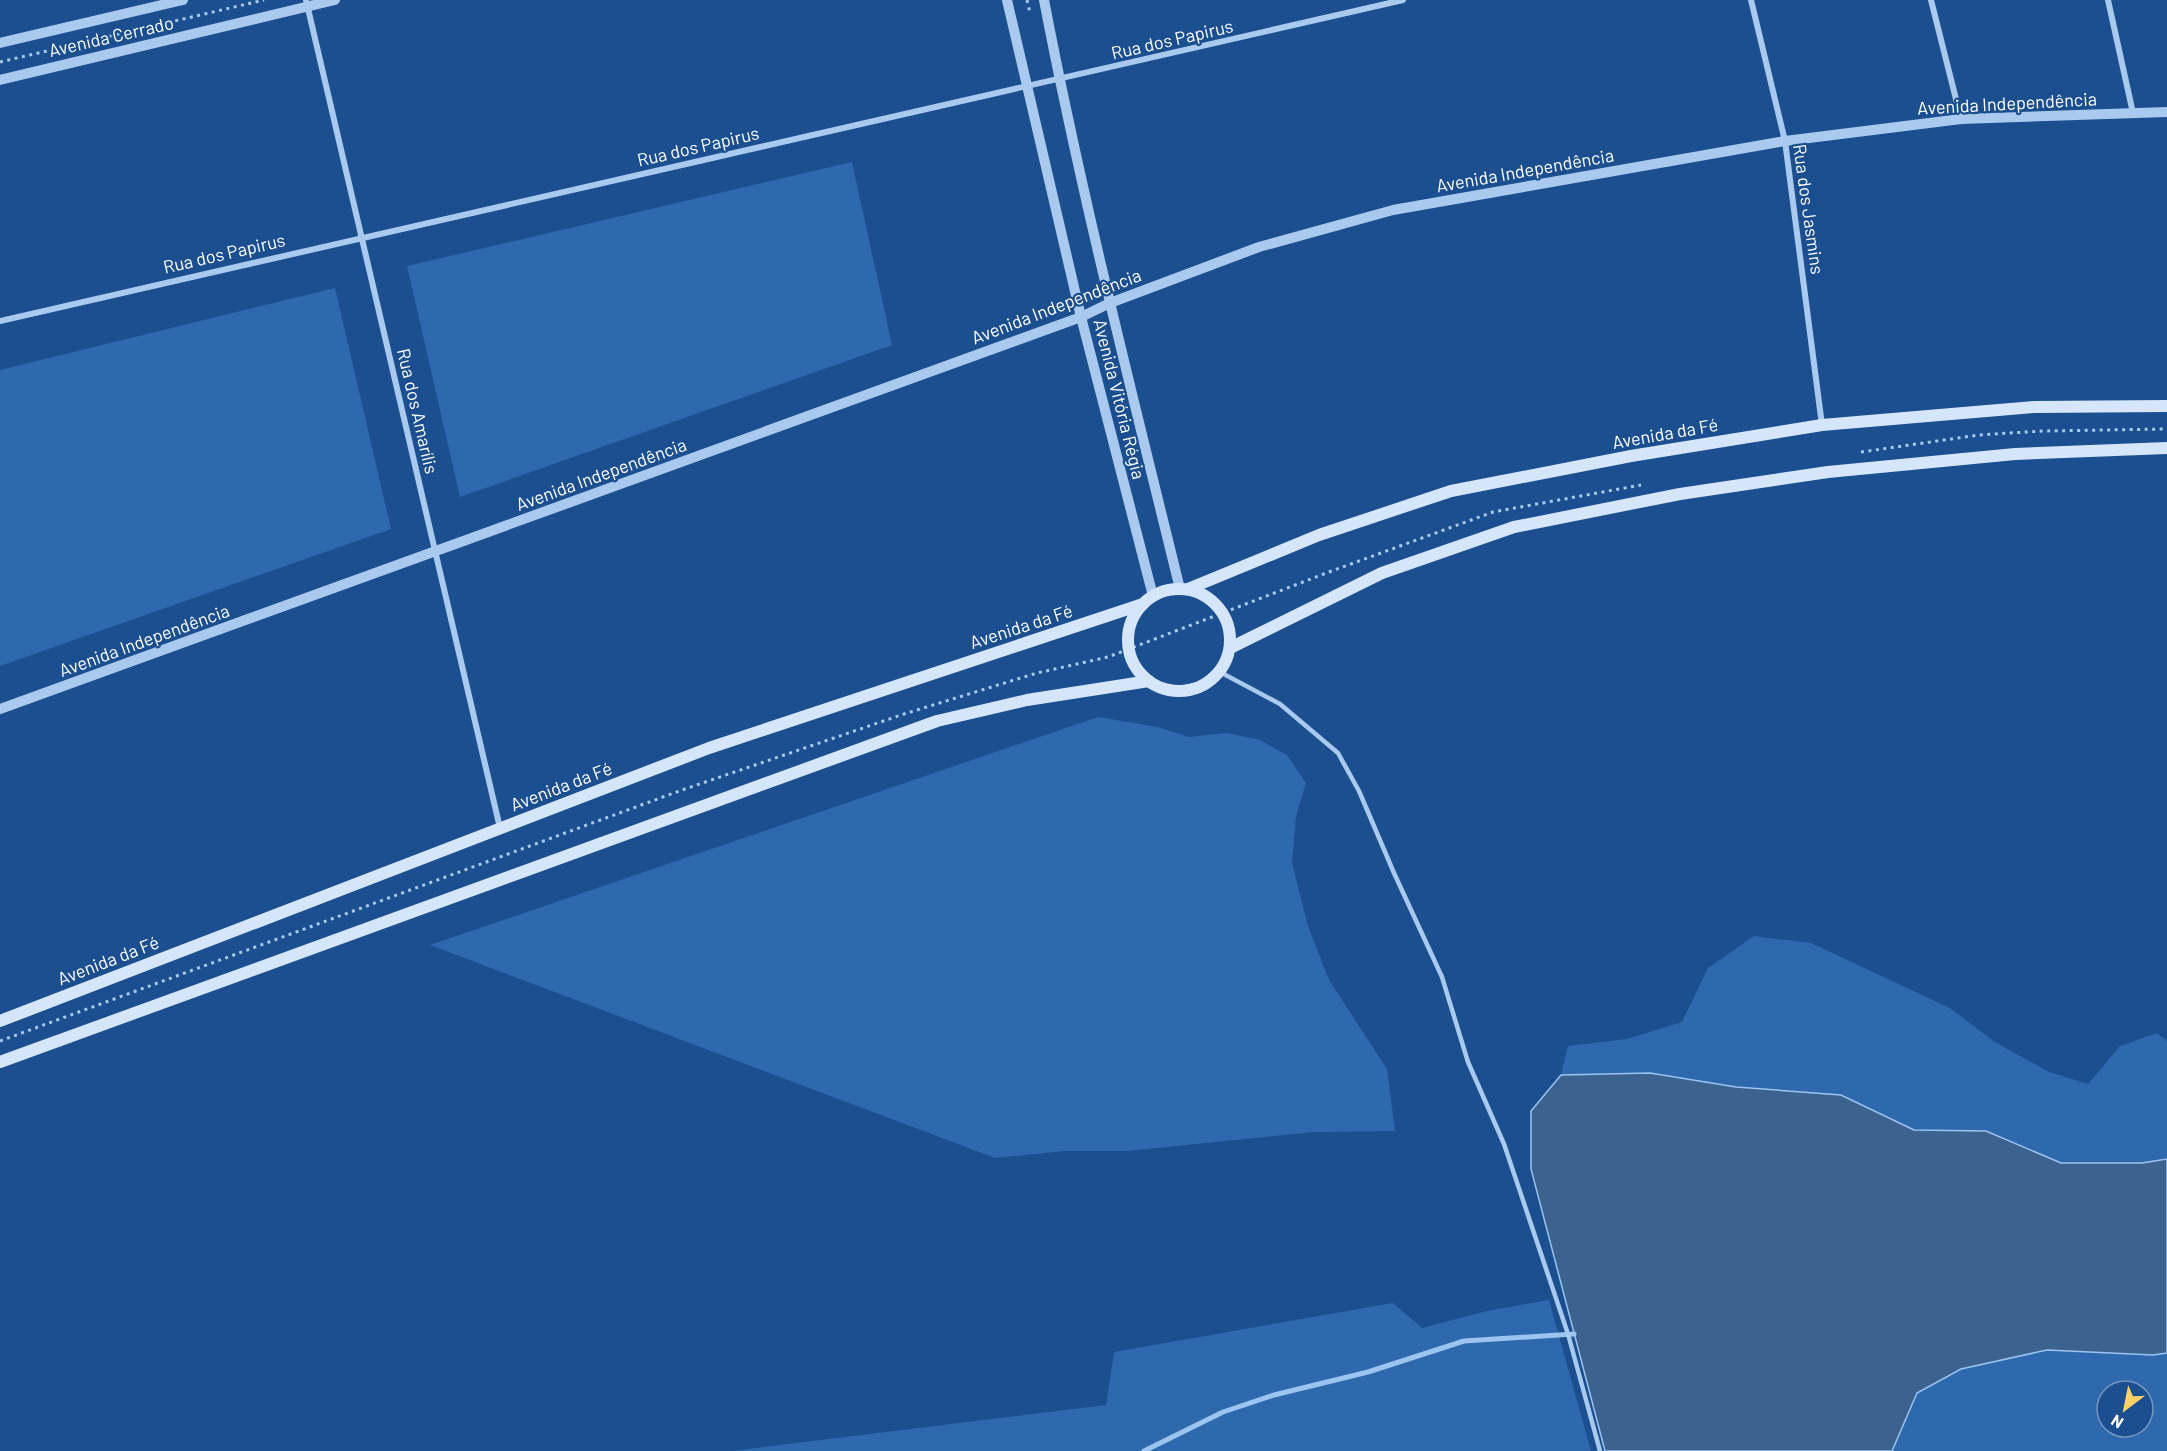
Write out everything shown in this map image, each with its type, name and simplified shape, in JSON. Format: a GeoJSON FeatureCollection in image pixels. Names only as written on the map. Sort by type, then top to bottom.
{"type":"FeatureCollection","features":[{"type":"Feature","properties":{"kind":"main road","name":"Avenida da Fé"},"geometry":{"type":"LineString","coordinates":[[1184,589],[1319,535],[1450,491],[1631,456],[1822,425],[2034,407],[2167,406]]}},
{"type":"Feature","properties":{"kind":"main road"},"geometry":{"type":"LineString","coordinates":[[1230,648],[1382,573],[1514,527],[1680,495],[1828,472],[2015,454],[2167,448]]}},
{"type":"Feature","properties":{"kind":"main road"},"geometry":{"type":"LineString","coordinates":[[1184,589],[1201,593],[1212,601],[1228,622],[1231,635],[1227,661],[1220,672],[1208,683],[1178,692],[1163,689],[1138,671],[1131,658],[1128,644],[1129,630],[1134,616],[1143,604],[1166,590],[1184,589]]}},
{"type":"Feature","properties":{"kind":"main road","name":"Avenida da Fé"},"geometry":{"type":"LineString","coordinates":[[0,1021],[709,748],[1143,604]]}},
{"type":"Feature","properties":{"kind":"main road"},"geometry":{"type":"LineString","coordinates":[[0,1062],[937,721],[1027,700],[1149,681]]}},
{"type":"Feature","properties":{"kind":"street","name":"Avenida Cerrado"},"geometry":{"type":"LineString","coordinates":[[0,42],[183,0]]}},
{"type":"Feature","properties":{"kind":"street","name":"Avenida Cerrado"},"geometry":{"type":"LineString","coordinates":[[0,80],[307,3],[335,0]]}},
{"type":"Feature","properties":{"kind":"street","name":"Avenida Vitória Régia"},"geometry":{"type":"LineString","coordinates":[[1007,0],[1081,316],[1153,596]]}},
{"type":"Feature","properties":{"kind":"street","name":"Avenida Vitória Régia"},"geometry":{"type":"LineString","coordinates":[[1044,0],[1059,81],[1110,303],[1184,589]]}},
{"type":"Feature","properties":{"kind":"street","name":"Rua dos Papirus"},"geometry":{"type":"LineString","coordinates":[[0,321],[361,236],[1059,81],[1403,0]]}},
{"type":"Feature","properties":{"kind":"street","name":"Rua dos Jasmins"},"geometry":{"type":"LineString","coordinates":[[1751,0],[1785,141],[1822,425]]}},
{"type":"Feature","properties":{"kind":"street"},"geometry":{"type":"LineString","coordinates":[[1931,0],[1961,119]]}},
{"type":"Feature","properties":{"kind":"street"},"geometry":{"type":"LineString","coordinates":[[2108,0],[2133,113]]}},
{"type":"Feature","properties":{"kind":"street","name":"Rua dos Amarílis"},"geometry":{"type":"LineString","coordinates":[[307,3],[500,828]]}},
{"type":"Feature","properties":{"kind":"street","name":"Avenida Independência"},"geometry":{"type":"LineString","coordinates":[[0,709],[1081,316],[1259,247],[1393,210],[1785,141],[1961,119],[2167,112]]}},
{"type":"Feature","properties":{"kind":"lane"},"geometry":{"type":"LineString","coordinates":[[1220,672],[1280,704],[1330,746],[1338,753],[1359,791],[1442,977],[1468,1062],[1504,1143],[1568,1334],[1600,1451]]}},
{"type":"Feature","properties":{"kind":"path"},"geometry":{"type":"LineString","coordinates":[[0,62],[264,0]]}},
{"type":"Feature","properties":{"kind":"shaded area"},"geometry":{"type":"Polygon","coordinates":[[[852,162],[892,345],[460,497],[407,266],[852,162]]]}},
{"type":"Feature","properties":{"kind":"shaded area"},"geometry":{"type":"Polygon","coordinates":[[[335,288],[391,529],[0,666],[0,370],[335,288]]]}},
{"type":"Feature","properties":{"kind":"shaded area"},"geometry":{"type":"Polygon","coordinates":[[[1098,717],[1158,727],[1189,737],[1227,733],[1260,740],[1287,755],[1306,783],[1296,816],[1292,863],[1308,926],[1329,980],[1387,1069],[1395,1131],[1314,1132],[1127,1151],[1065,1151],[995,1158],[430,945],[1098,717]]]}},
{"type":"Feature","properties":{"kind":"shaded area"},"geometry":{"type":"Polygon","coordinates":[[[1754,936],[1811,943],[1950,1008],[1995,1042],[2049,1072],[2088,1084],[2120,1046],[2157,1033],[2167,1041],[2167,1159],[2142,1163],[2061,1163],[1986,1131],[1914,1130],[1841,1095],[1736,1087],[1650,1073],[1561,1075],[1568,1046],[1627,1039],[1682,1022],[1708,968],[1754,936]]]}},
{"type":"Feature","properties":{"kind":"shaded area"},"geometry":{"type":"Polygon","coordinates":[[[1650,1073],[1736,1087],[1841,1095],[1914,1130],[1986,1131],[2061,1163],[2142,1163],[2167,1159],[2167,1353],[2153,1355],[2047,1350],[1961,1369],[1917,1393],[1892,1451],[1605,1451],[1531,1169],[1531,1111],[1561,1075],[1650,1073]]]}},
{"type":"Feature","properties":{"kind":"shaded area"},"geometry":{"type":"Polygon","coordinates":[[[1549,1300],[1591,1451],[732,1451],[1106,1405],[1114,1352],[1393,1303],[1422,1328],[1487,1311],[1549,1300]]]}},
{"type":"Feature","properties":{"kind":"shaded area"},"geometry":{"type":"Polygon","coordinates":[[[2047,1350],[2153,1355],[2167,1353],[2167,1451],[1892,1451],[1917,1393],[1961,1369],[2047,1350]]]}},
{"type":"Feature","properties":{"kind":"waterway"},"geometry":{"type":"LineString","coordinates":[[1144,1451],[1223,1412],[1274,1395],[1368,1372],[1464,1341],[1574,1334]]}}]}
